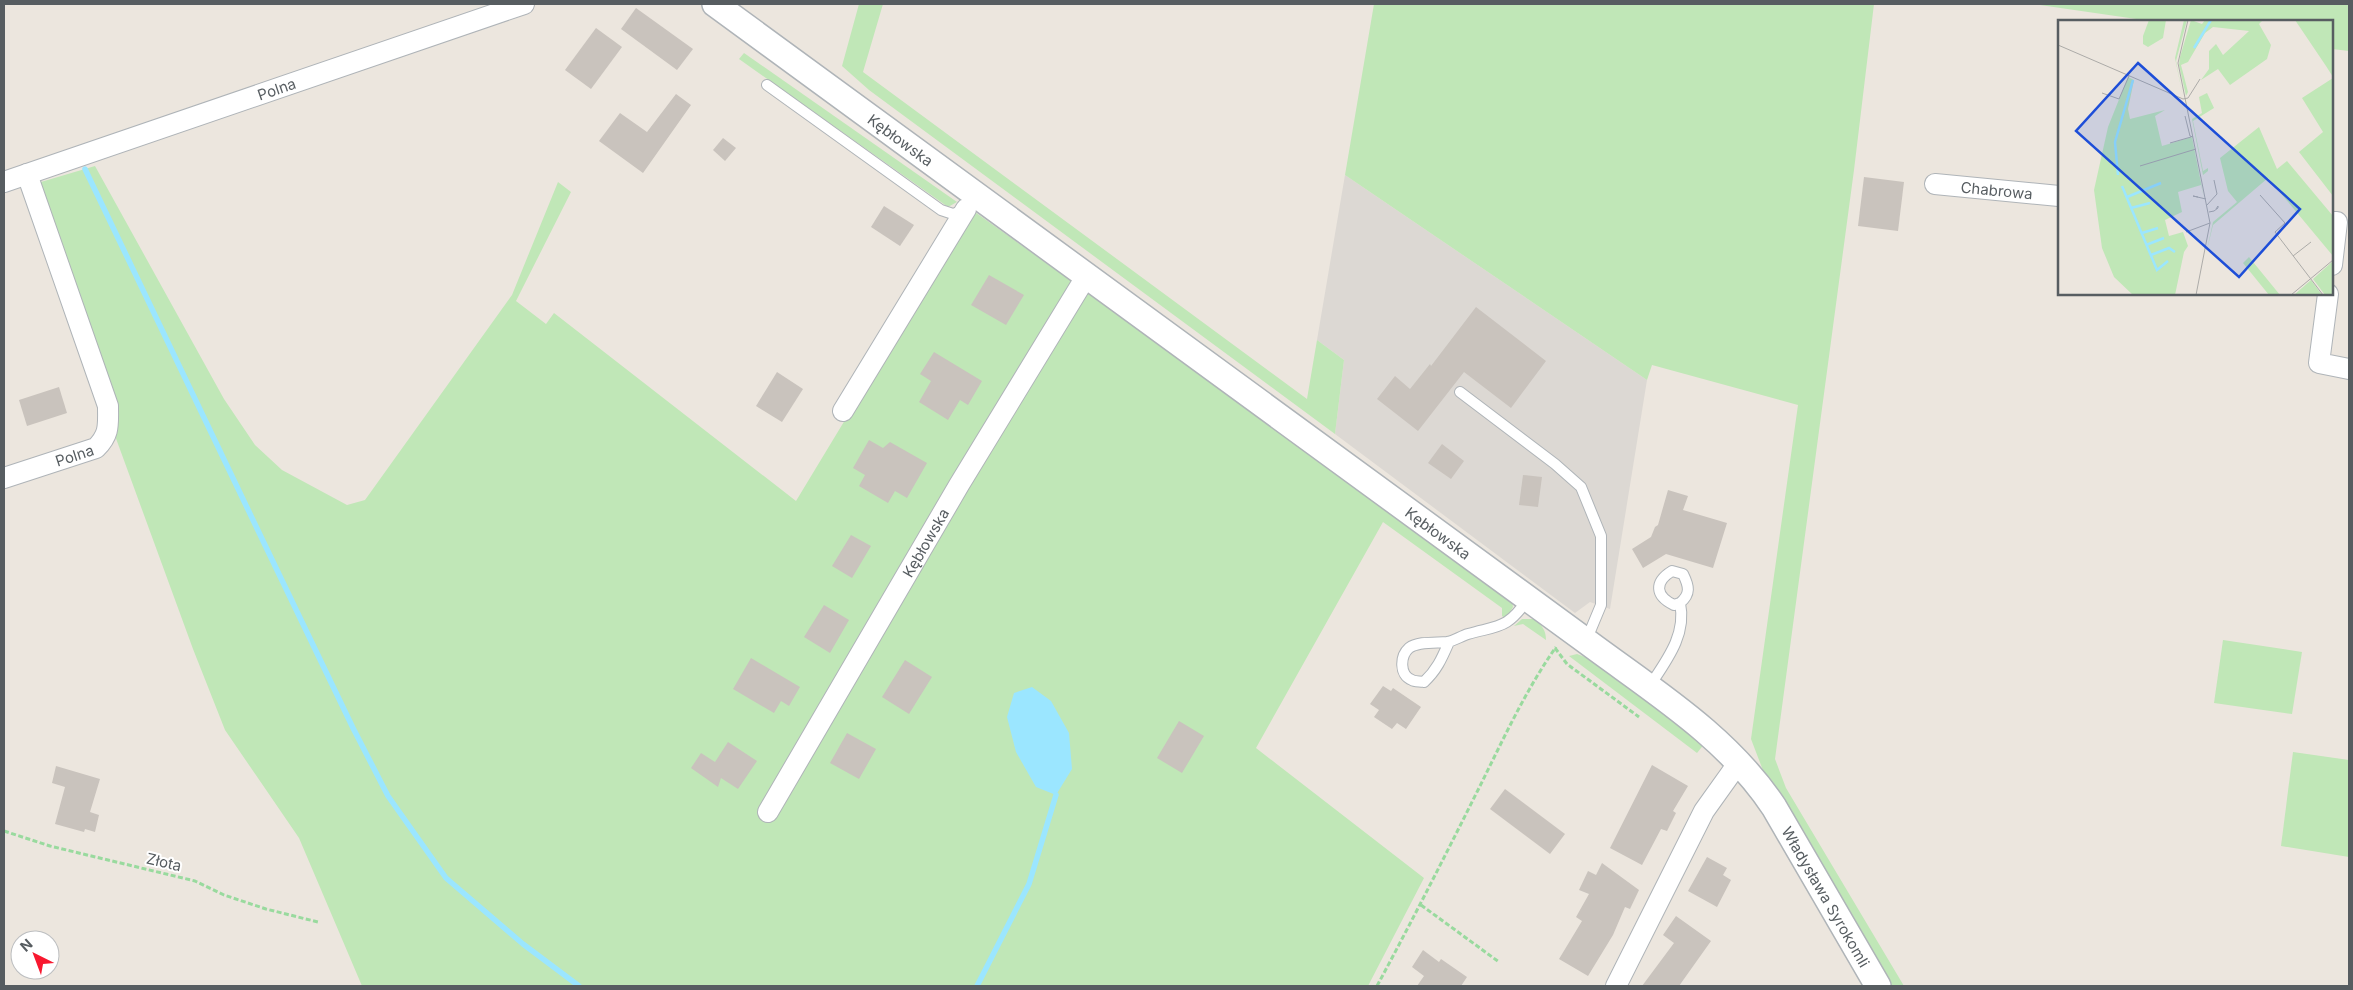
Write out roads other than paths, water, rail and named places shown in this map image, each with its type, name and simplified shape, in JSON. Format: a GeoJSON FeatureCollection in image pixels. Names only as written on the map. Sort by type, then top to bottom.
{"type":"FeatureCollection","features":[{"type":"Feature","properties":{"kind":"street","name":"Polna"},"geometry":{"type":"LineString","coordinates":[[4,182],[524,4]]}},
{"type":"Feature","properties":{"kind":"street","name":"Kębłowska"},"geometry":{"type":"LineString","coordinates":[[715,4],[973,203],[1087,275],[1528,599],[1570,639],[1649,688],[1719,742],[1758,783],[1774,807]]}},
{"type":"Feature","properties":{"kind":"street","name":"Polna"},"geometry":{"type":"LineString","coordinates":[[4,478],[96,448],[104,440],[108,430],[108,406],[27,174]]}},
{"type":"Feature","properties":{"kind":"street","name":"Chabrowa"},"geometry":{"type":"LineString","coordinates":[[1936,184],[2058,196]]}},
{"type":"Feature","properties":{"kind":"street"},"geometry":{"type":"LineString","coordinates":[[843,411],[973,203]]}},
{"type":"Feature","properties":{"kind":"street"},"geometry":{"type":"LineString","coordinates":[[2333,222],[2337,222],[2333,256]]}},
{"type":"Feature","properties":{"kind":"street","name":"Kębłowska"},"geometry":{"type":"LineString","coordinates":[[768,812],[959,485],[1087,275]]}},
{"type":"Feature","properties":{"kind":"street"},"geometry":{"type":"LineString","coordinates":[[2328,295],[2319,363],[2349,369]]}},
{"type":"Feature","properties":{"kind":"street"},"geometry":{"type":"LineString","coordinates":[[1616,986],[1704,811],[1739,762]]}},
{"type":"Feature","properties":{"kind":"street","name":"Władysława Syrokomli"},"geometry":{"type":"LineString","coordinates":[[1774,807],[1878,986]]}},
{"type":"Feature","properties":{"kind":"lane"},"geometry":{"type":"LineString","coordinates":[[767,85],[941,210],[952,214],[973,203]]}},
{"type":"Feature","properties":{"kind":"lane"},"geometry":{"type":"LineString","coordinates":[[1460,392],[1556,464],[1581,487],[1601,536],[1601,605],[1570,639]]}},
{"type":"Feature","properties":{"kind":"lane"},"geometry":{"type":"LineString","coordinates":[[1450,642],[1443,659],[1434,673],[1424,682],[1412,680],[1406,675],[1402,667],[1402,658],[1410,648],[1420,644],[1450,642],[1469,634],[1494,629],[1509,622],[1528,599]]}},
{"type":"Feature","properties":{"kind":"lane"},"geometry":{"type":"LineString","coordinates":[[1649,688],[1680,636],[1683,614],[1680,603]]}},
{"type":"Feature","properties":{"kind":"water"},"geometry":{"type":"Polygon","coordinates":[[[1032,687],[1051,701],[1069,733],[1072,769],[1056,795],[1036,787],[1016,752],[1007,717],[1014,693],[1032,687]]]}},
{"type":"Feature","properties":{"kind":"waterway"},"geometry":{"type":"LineString","coordinates":[[85,169],[353,728],[388,796],[446,878],[523,944],[579,986]]}},
{"type":"Feature","properties":{"kind":"waterway"},"geometry":{"type":"LineString","coordinates":[[977,986],[1029,884],[1056,795]]}}]}
